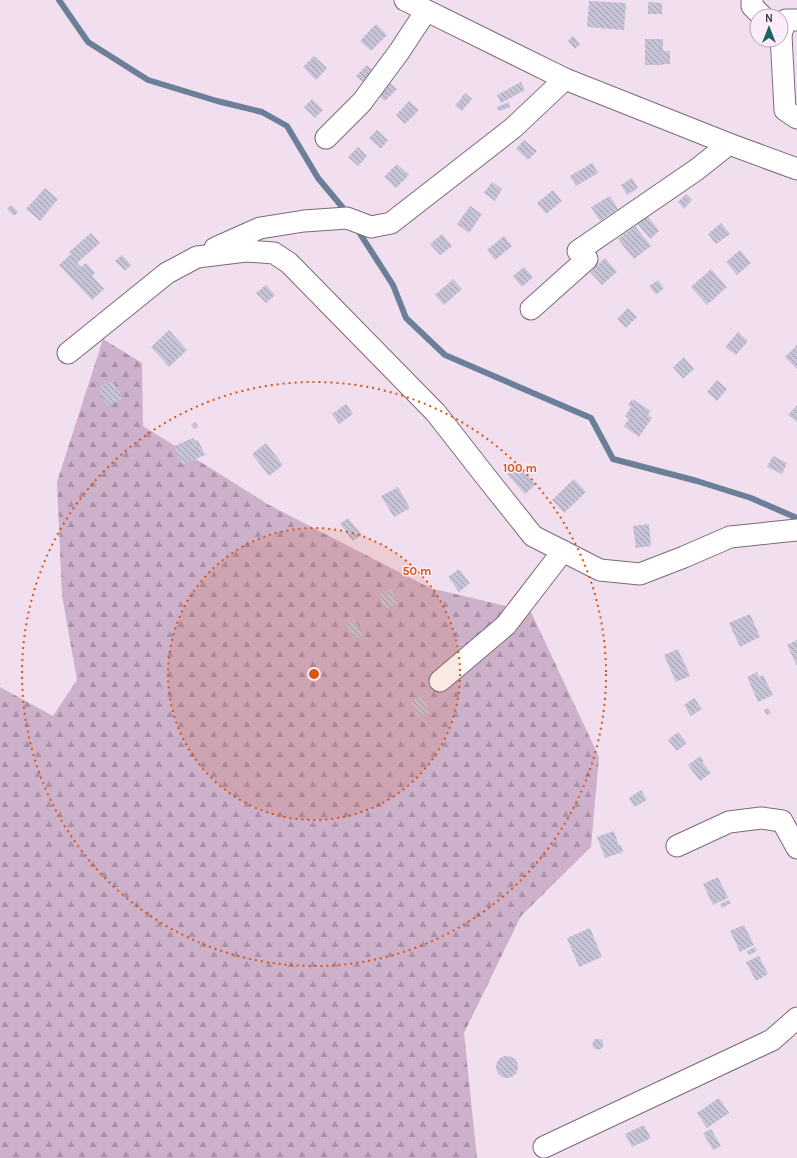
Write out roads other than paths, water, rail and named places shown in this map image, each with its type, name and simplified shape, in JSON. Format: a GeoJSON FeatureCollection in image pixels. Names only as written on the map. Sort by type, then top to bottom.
{"type":"FeatureCollection","features":[{"type":"Feature","properties":{"kind":"street"},"geometry":{"type":"LineString","coordinates":[[405,0],[565,79],[729,144],[797,169]]}},
{"type":"Feature","properties":{"kind":"street"},"geometry":{"type":"LineString","coordinates":[[326,138],[362,102],[399,52],[426,11]]}},
{"type":"Feature","properties":{"kind":"street"},"geometry":{"type":"LineString","coordinates":[[782,48],[785,110],[797,118]]}},
{"type":"Feature","properties":{"kind":"street"},"geometry":{"type":"LineString","coordinates":[[68,353],[167,273],[197,257],[260,228],[304,221],[347,218],[371,227],[391,223],[513,128],[565,79]]}},
{"type":"Feature","properties":{"kind":"street"},"geometry":{"type":"LineString","coordinates":[[531,309],[587,259],[578,251],[696,170],[729,144]]}},
{"type":"Feature","properties":{"kind":"street"},"geometry":{"type":"LineString","coordinates":[[197,257],[246,251],[274,253],[289,263],[436,413],[533,536],[600,570],[640,574],[730,537],[797,530]]}},
{"type":"Feature","properties":{"kind":"street"},"geometry":{"type":"LineString","coordinates":[[440,681],[506,625],[563,551]]}},
{"type":"Feature","properties":{"kind":"street"},"geometry":{"type":"LineString","coordinates":[[677,846],[729,822],[761,818],[782,821],[797,848]]}},
{"type":"Feature","properties":{"kind":"street"},"geometry":{"type":"LineString","coordinates":[[544,1148],[772,1040],[797,1018]]}},
{"type":"Feature","properties":{"kind":"waterway"},"geometry":{"type":"LineString","coordinates":[[59,0],[88,42],[148,80],[217,101],[262,112],[287,126],[318,178],[348,214]]}},
{"type":"Feature","properties":{"kind":"waterway"},"geometry":{"type":"LineString","coordinates":[[357,229],[393,285],[406,318],[445,355],[591,418],[613,459],[697,481],[751,498],[797,518]]}}]}
